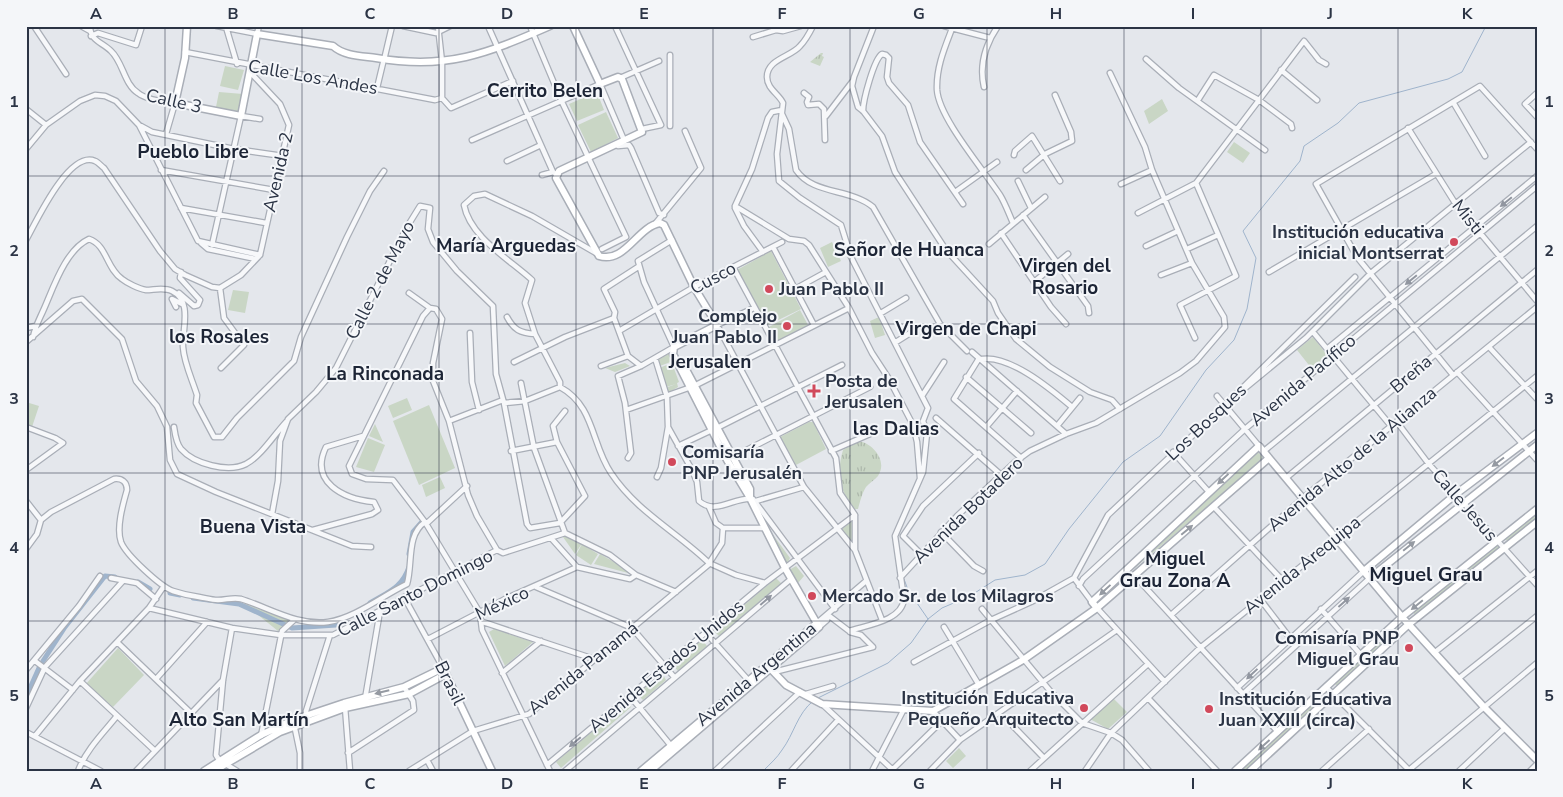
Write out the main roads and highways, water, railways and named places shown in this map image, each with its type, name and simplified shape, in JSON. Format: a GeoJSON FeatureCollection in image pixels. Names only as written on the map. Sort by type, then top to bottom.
{"type":"FeatureCollection","features":[{"type":"Feature","properties":{"kind":"waterway"},"geometry":{"type":"LineString","coordinates":[[816,699],[888,663],[911,643],[928,619],[942,608],[970,596],[995,580],[1025,575],[1045,564],[1069,529],[1123,462],[1160,436],[1206,370],[1234,340],[1247,309],[1256,258],[1243,231],[1300,161],[1304,146],[1338,123],[1359,103],[1448,79],[1462,72],[1486,26]]}},
{"type":"Feature","properties":{"kind":"waterway"},"geometry":{"type":"LineString","coordinates":[[409,554],[413,532],[421,523]]}},
{"type":"Feature","properties":{"kind":"waterway"},"geometry":{"type":"LineString","coordinates":[[370,603],[398,585],[409,567]]}},
{"type":"Feature","properties":{"kind":"waterway"},"geometry":{"type":"LineString","coordinates":[[43,661],[65,627],[105,576],[115,577]]}},
{"type":"Feature","properties":{"kind":"waterway"},"geometry":{"type":"LineString","coordinates":[[904,579],[908,590],[928,619]]}},
{"type":"Feature","properties":{"kind":"waterway"},"geometry":{"type":"LineString","coordinates":[[138,582],[150,589]]}},
{"type":"Feature","properties":{"kind":"waterway"},"geometry":{"type":"LineString","coordinates":[[170,593],[180,595]]}},
{"type":"Feature","properties":{"kind":"waterway"},"geometry":{"type":"LineString","coordinates":[[193,598],[239,604],[292,628],[336,625],[346,618]]}},
{"type":"Feature","properties":{"kind":"waterway"},"geometry":{"type":"LineString","coordinates":[[26,697],[39,668]]}},
{"type":"Feature","properties":{"kind":"waterway"},"geometry":{"type":"LineString","coordinates":[[763,771],[780,753],[799,718],[813,701]]}},
{"type":"Feature","properties":{"kind":"place","name":"Institución educativa inicial Montserrat"},"geometry":{"type":"Point","coordinates":[1454,242]}},
{"type":"Feature","properties":{"kind":"place","name":"Juan Pablo II"},"geometry":{"type":"Point","coordinates":[769,289]}},
{"type":"Feature","properties":{"kind":"place","name":"Complejo Juan Pablo II"},"geometry":{"type":"Point","coordinates":[787,326]}},
{"type":"Feature","properties":{"kind":"place","name":"Posta de Jerusalen"},"geometry":{"type":"Point","coordinates":[814,391]}},
{"type":"Feature","properties":{"kind":"place","name":"Comisaría PNP Jerusalén"},"geometry":{"type":"Point","coordinates":[672,462]}},
{"type":"Feature","properties":{"kind":"place","name":"Mercado Sr. de los Milagros"},"geometry":{"type":"Point","coordinates":[812,596]}},
{"type":"Feature","properties":{"kind":"place","name":"Comisaría PNP Miguel Grau"},"geometry":{"type":"Point","coordinates":[1409,648]}},
{"type":"Feature","properties":{"kind":"place","name":"Institución Educativa Pequeño Arquitecto"},"geometry":{"type":"Point","coordinates":[1084,708]}},
{"type":"Feature","properties":{"kind":"place","name":"Institución Educativa Juan XXIII (circa)"},"geometry":{"type":"Point","coordinates":[1209,709]}},
{"type":"Feature","properties":{"kind":"district","name":"Cerrito Belen"},"geometry":{"type":"Point","coordinates":[545,90]}},
{"type":"Feature","properties":{"kind":"district","name":"Pueblo Libre"},"geometry":{"type":"Point","coordinates":[193,151]}},
{"type":"Feature","properties":{"kind":"district","name":"María Arguedas"},"geometry":{"type":"Point","coordinates":[506,245]}},
{"type":"Feature","properties":{"kind":"district","name":"Señor de Huanca"},"geometry":{"type":"Point","coordinates":[909,249]}},
{"type":"Feature","properties":{"kind":"district","name":"Virgen del Rosario"},"geometry":{"type":"Point","coordinates":[1065,276]}},
{"type":"Feature","properties":{"kind":"district","name":"Virgen de Chapi"},"geometry":{"type":"Point","coordinates":[966,328]}},
{"type":"Feature","properties":{"kind":"district","name":"los Rosales"},"geometry":{"type":"Point","coordinates":[219,336]}},
{"type":"Feature","properties":{"kind":"district","name":"Jerusalen"},"geometry":{"type":"Point","coordinates":[710,361]}},
{"type":"Feature","properties":{"kind":"district","name":"La Rinconada"},"geometry":{"type":"Point","coordinates":[385,373]}},
{"type":"Feature","properties":{"kind":"district","name":"las Dalias"},"geometry":{"type":"Point","coordinates":[896,428]}},
{"type":"Feature","properties":{"kind":"district","name":"Buena Vista"},"geometry":{"type":"Point","coordinates":[253,526]}},
{"type":"Feature","properties":{"kind":"district","name":"Miguel Grau Zona A"},"geometry":{"type":"Point","coordinates":[1175,569]}},
{"type":"Feature","properties":{"kind":"district","name":"Miguel Grau"},"geometry":{"type":"Point","coordinates":[1426,574]}},
{"type":"Feature","properties":{"kind":"district","name":"Alto San Martín"},"geometry":{"type":"Point","coordinates":[239,719]}}]}
